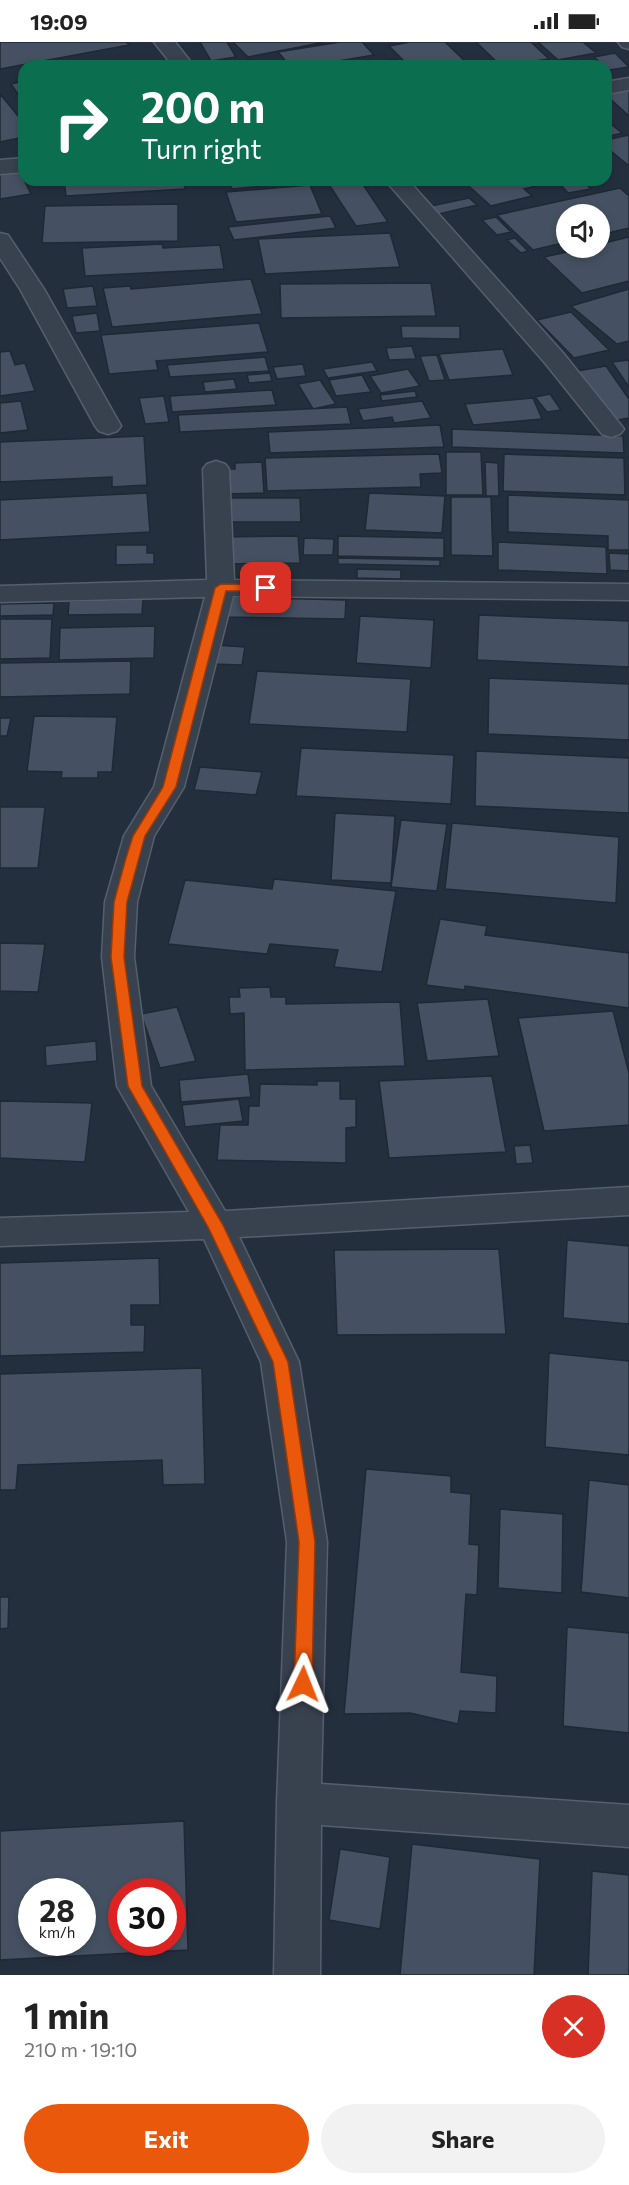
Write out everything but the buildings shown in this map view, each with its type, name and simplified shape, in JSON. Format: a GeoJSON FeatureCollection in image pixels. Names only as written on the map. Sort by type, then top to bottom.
{"type":"FeatureCollection","features":[{"type":"Feature","properties":{"kind":"street"},"geometry":{"type":"LineString","coordinates":[[164,42],[179,60]]}},
{"type":"Feature","properties":{"kind":"street"},"geometry":{"type":"LineString","coordinates":[[612,87],[629,84]]}},
{"type":"Feature","properties":{"kind":"street"},"geometry":{"type":"LineString","coordinates":[[0,167],[18,166]]}},
{"type":"Feature","properties":{"kind":"street"},"geometry":{"type":"LineString","coordinates":[[401,186],[554,358],[611,429]]}},
{"type":"Feature","properties":{"kind":"street"},"geometry":{"type":"LineString","coordinates":[[0,240],[32,289],[108,426]]}},
{"type":"Feature","properties":{"kind":"street"},"geometry":{"type":"LineString","coordinates":[[216,469],[221,588],[170,787],[139,836],[121,902],[117,957],[135,1086],[215,1225],[280,1362],[307,1542],[299,1803],[297,1975]]}},
{"type":"Feature","properties":{"kind":"street"},"geometry":{"type":"LineString","coordinates":[[0,594],[221,588],[629,592]]}},
{"type":"Feature","properties":{"kind":"street"},"geometry":{"type":"LineString","coordinates":[[0,1232],[215,1225],[629,1202]]}},
{"type":"Feature","properties":{"kind":"street"},"geometry":{"type":"LineString","coordinates":[[299,1803],[629,1826]]}},
{"type":"Feature","properties":{"kind":"route"},"geometry":{"type":"LineString","coordinates":[[266,588],[221,588],[170,787],[139,836],[121,902],[117,957],[135,1086],[215,1225],[280,1362],[307,1542],[303,1684]]}}]}
